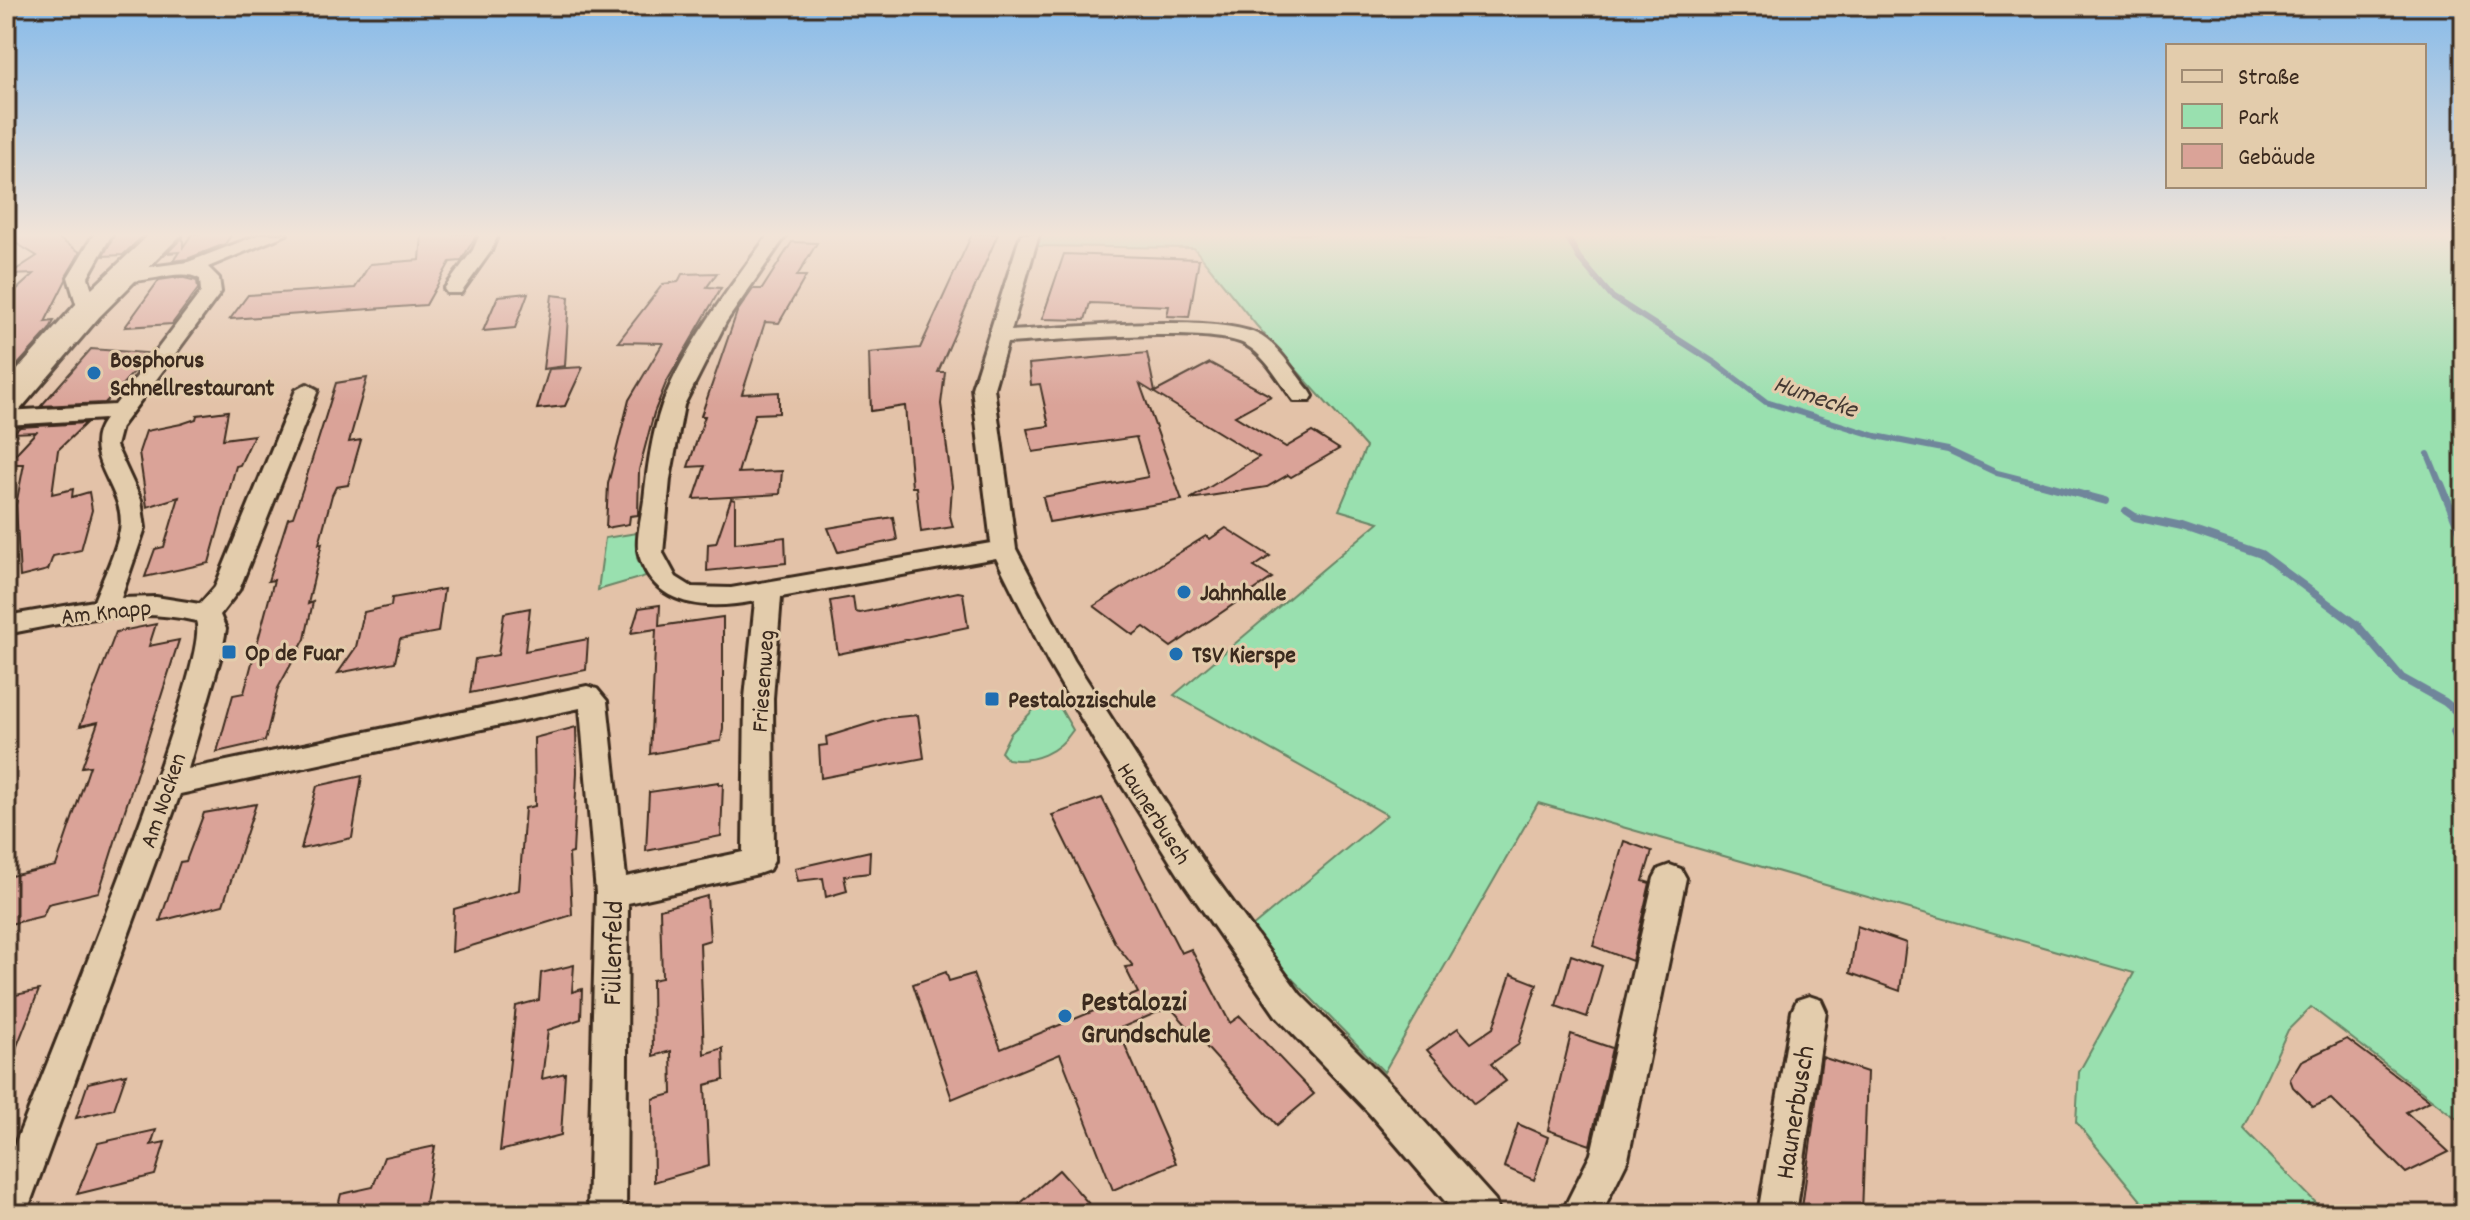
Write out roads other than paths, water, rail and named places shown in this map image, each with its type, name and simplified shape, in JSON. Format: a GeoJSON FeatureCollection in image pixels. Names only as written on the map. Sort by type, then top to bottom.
{"type":"FeatureCollection","features":[{"type":"Feature","properties":{"kind":"main road"},"geometry":{"type":"LineString","coordinates":[[6,405],[88,310],[109,291]]}},
{"type":"Feature","properties":{"kind":"street"},"geometry":{"type":"LineString","coordinates":[[82,291],[88,310]]}},
{"type":"Feature","properties":{"kind":"street"},"geometry":{"type":"LineString","coordinates":[[105,607],[133,528],[129,500],[105,446],[110,427],[201,309],[211,291]]}},
{"type":"Feature","properties":{"kind":"street"},"geometry":{"type":"LineString","coordinates":[[738,291],[716,322],[673,405],[658,479],[651,553],[666,582],[687,595],[731,597],[1004,549]]}},
{"type":"Feature","properties":{"kind":"street","name":"Haunerbusch"},"geometry":{"type":"LineString","coordinates":[[1011,291],[983,388],[1004,549],[1062,662],[1114,749],[1196,876],[1288,1005],[1382,1101],[1481,1214]]}},
{"type":"Feature","properties":{"kind":"street"},"geometry":{"type":"LineString","coordinates":[[996,338],[1167,330],[1234,332],[1253,340],[1302,396]]}},
{"type":"Feature","properties":{"kind":"street"},"geometry":{"type":"LineString","coordinates":[[206,614],[226,590],[307,390]]}},
{"type":"Feature","properties":{"kind":"street"},"geometry":{"type":"LineString","coordinates":[[6,418],[121,411]]}},
{"type":"Feature","properties":{"kind":"street","name":"Friesenweg"},"geometry":{"type":"LineString","coordinates":[[612,893],[758,861],[759,698],[769,590]]}},
{"type":"Feature","properties":{"kind":"street","name":"Am Knapp"},"geometry":{"type":"LineString","coordinates":[[6,625],[105,607],[160,605],[206,614]]}},
{"type":"Feature","properties":{"kind":"street","name":"Am Nocken"},"geometry":{"type":"LineString","coordinates":[[9,1203],[169,785],[208,656],[213,629],[206,614]]}},
{"type":"Feature","properties":{"kind":"street","name":"Füllenfeld"},"geometry":{"type":"LineString","coordinates":[[169,785],[587,696],[593,701],[612,893],[607,1214]]}},
{"type":"Feature","properties":{"kind":"street"},"geometry":{"type":"LineString","coordinates":[[1580,1214],[1609,1159],[1670,878]]}},
{"type":"Feature","properties":{"kind":"street","name":"Haunerbusch"},"geometry":{"type":"LineString","coordinates":[[1777,1214],[1809,1011]]}},
{"type":"Feature","properties":{"kind":"waterway","name":"Humecke"},"geometry":{"type":"LineString","coordinates":[[1607,291],[1715,363],[1766,402],[1876,436],[1948,450],[1997,473],[2049,486]]}},
{"type":"Feature","properties":{"kind":"waterway"},"geometry":{"type":"LineString","coordinates":[[2428,454],[2441,486]]}},
{"type":"Feature","properties":{"kind":"waterway","name":"Humecke"},"geometry":{"type":"LineString","coordinates":[[2042,484],[2106,501]]}},
{"type":"Feature","properties":{"kind":"waterway"},"geometry":{"type":"LineString","coordinates":[[2441,484],[2464,541]]}},
{"type":"Feature","properties":{"kind":"waterway","name":"Humecke"},"geometry":{"type":"LineString","coordinates":[[2126,511],[2135,517],[2182,527],[2261,554],[2358,626],[2402,678],[2445,702],[2464,718]]}},
{"type":"Feature","properties":{"kind":"waterway","name":"Humecke"},"geometry":{"type":"LineString","coordinates":[[2464,732],[2454,732],[2464,754]]}},
{"type":"Feature","properties":{"kind":"place","name":"Bosphorus Schnellrestaurant"},"geometry":{"type":"Point","coordinates":[94,373]}},
{"type":"Feature","properties":{"kind":"place","name":"Jahnhalle"},"geometry":{"type":"Point","coordinates":[1184,592]}},
{"type":"Feature","properties":{"kind":"place","name":"Op de Fuar"},"geometry":{"type":"Point","coordinates":[229,652]}},
{"type":"Feature","properties":{"kind":"place","name":"TSV Kierspe"},"geometry":{"type":"Point","coordinates":[1176,654]}},
{"type":"Feature","properties":{"kind":"place","name":"Pestalozzischule"},"geometry":{"type":"Point","coordinates":[992,699]}},
{"type":"Feature","properties":{"kind":"place","name":"Pestalozzi Grundschule"},"geometry":{"type":"Point","coordinates":[1065,1016]}}]}
